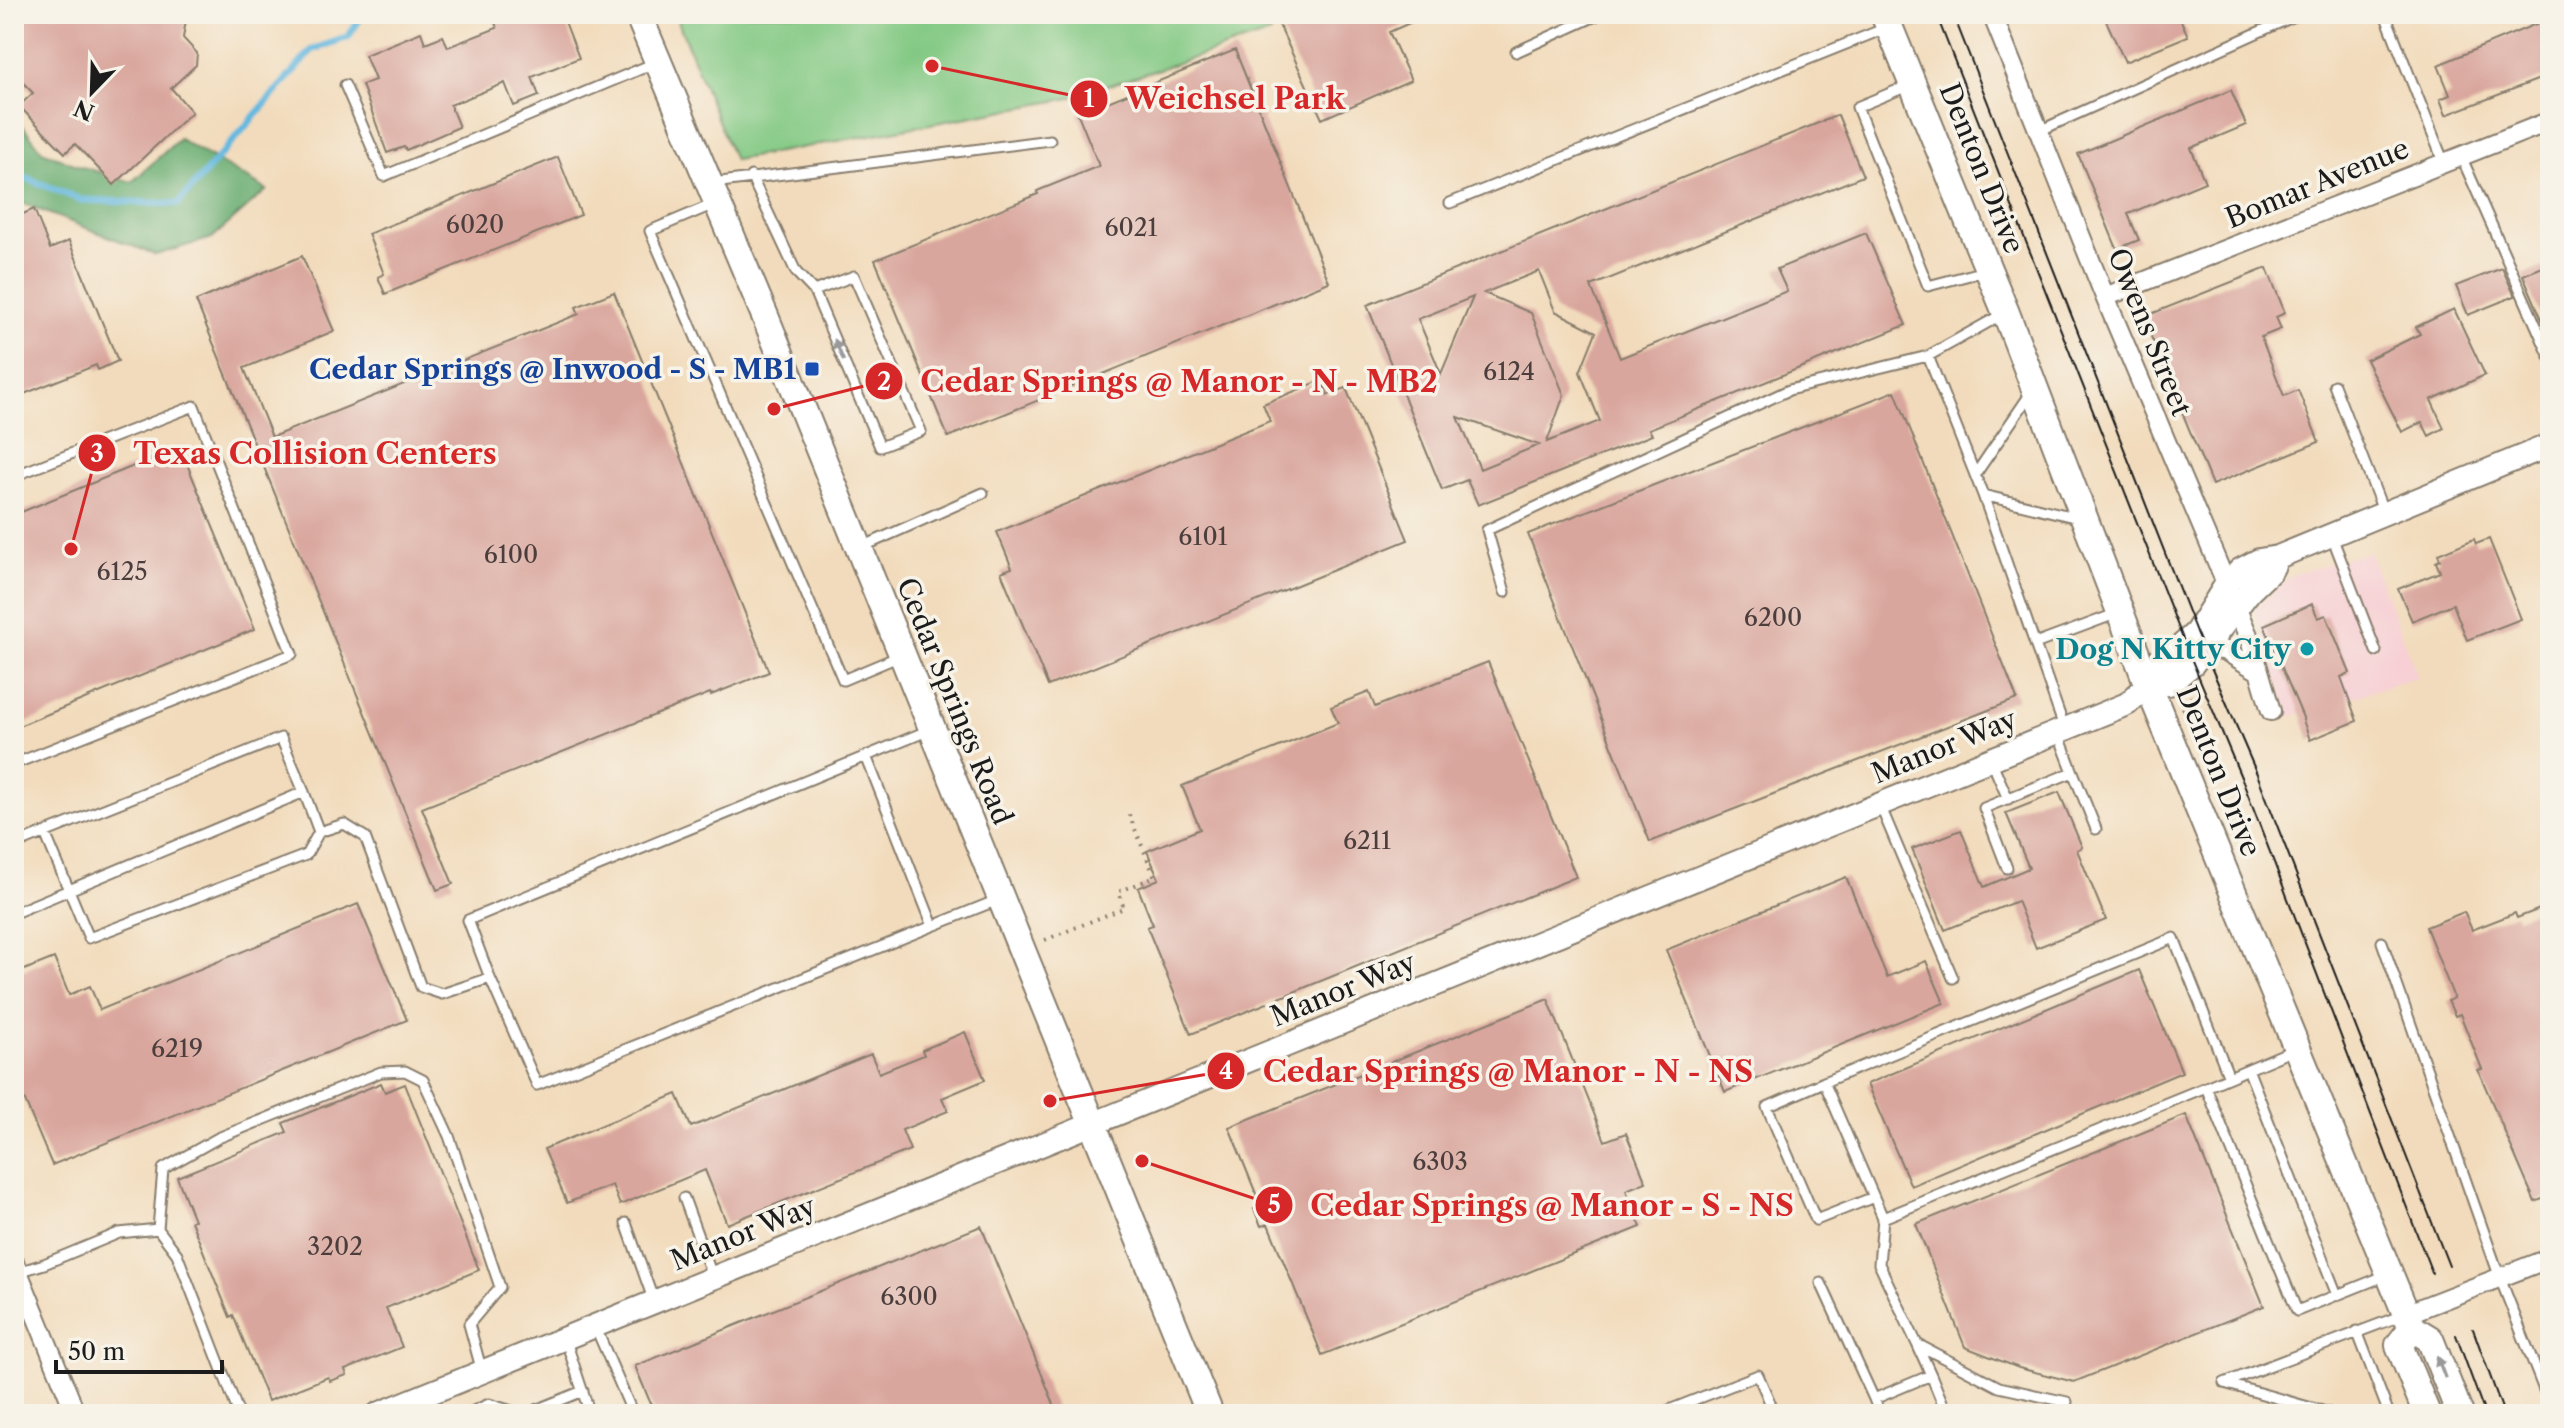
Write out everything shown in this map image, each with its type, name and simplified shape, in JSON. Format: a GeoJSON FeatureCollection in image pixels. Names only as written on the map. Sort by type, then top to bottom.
{"type":"FeatureCollection","features":[{"type":"Feature","properties":{"kind":"main road","name":"Cedar Springs Road"},"geometry":{"type":"LineString","coordinates":[[638,14],[1210,1414]]}},
{"type":"Feature","properties":{"kind":"main road","name":"Denton Drive"},"geometry":{"type":"LineString","coordinates":[[1887,20],[2006,313],[2148,685],[2409,1321],[2430,1339],[2460,1414]]}},
{"type":"Feature","properties":{"kind":"main road"},"geometry":{"type":"LineString","coordinates":[[2409,1321],[2399,1345],[2427,1414]]}},
{"type":"Feature","properties":{"kind":"street","name":"Owens Street"},"geometry":{"type":"LineString","coordinates":[[1992,14],[2105,297],[2250,640],[2271,711]]}},
{"type":"Feature","properties":{"kind":"street","name":"Bomar Avenue"},"geometry":{"type":"LineString","coordinates":[[2105,297],[2550,121]]}},
{"type":"Feature","properties":{"kind":"street","name":"Manor Way"},"geometry":{"type":"LineString","coordinates":[[378,1414],[2127,704],[2148,685],[2158,667],[2196,632],[2225,586],[2240,570],[2550,445]]}},
{"type":"Feature","properties":{"kind":"street","name":"Manor Way"},"geometry":{"type":"LineString","coordinates":[[2148,685],[2169,684],[2209,647],[2236,609],[2271,571],[2278,557]]}},
{"type":"Feature","properties":{"kind":"street"},"geometry":{"type":"LineString","coordinates":[[2209,647],[2226,651],[2257,670]]}},
{"type":"Feature","properties":{"kind":"street"},"geometry":{"type":"LineString","coordinates":[[2409,1321],[2550,1258]]}},
{"type":"Feature","properties":{"kind":"street"},"geometry":{"type":"LineString","coordinates":[[16,1267],[76,1414]]}},
{"type":"Feature","properties":{"kind":"lane"},"geometry":{"type":"LineString","coordinates":[[1516,52],[1600,14]]}},
{"type":"Feature","properties":{"kind":"lane"},"geometry":{"type":"LineString","coordinates":[[2039,131],[2299,14]]}},
{"type":"Feature","properties":{"kind":"lane"},"geometry":{"type":"LineString","coordinates":[[2385,14],[2550,357]]}},
{"type":"Feature","properties":{"kind":"lane"},"geometry":{"type":"LineString","coordinates":[[1450,203],[1887,20]]}},
{"type":"Feature","properties":{"kind":"lane"},"geometry":{"type":"LineString","coordinates":[[345,85],[384,176],[658,61]]}},
{"type":"Feature","properties":{"kind":"lane"},"geometry":{"type":"LineString","coordinates":[[1913,84],[1857,107],[1928,286],[1989,270]]}},
{"type":"Feature","properties":{"kind":"lane"},"geometry":{"type":"LineString","coordinates":[[902,655],[843,680],[650,231],[713,193],[751,176],[1050,140]]}},
{"type":"Feature","properties":{"kind":"lane"},"geometry":{"type":"LineString","coordinates":[[751,176],[796,272],[814,291],[880,447],[921,431],[854,276],[814,291]]}},
{"type":"Feature","properties":{"kind":"lane"},"geometry":{"type":"LineString","coordinates":[[1505,592],[1487,530],[1789,390],[1928,356],[2006,313]]}},
{"type":"Feature","properties":{"kind":"lane"},"geometry":{"type":"LineString","coordinates":[[1928,356],[1983,495],[2035,644],[2073,772],[2096,829]]}},
{"type":"Feature","properties":{"kind":"lane"},"geometry":{"type":"LineString","coordinates":[[2334,385],[2384,513]]}},
{"type":"Feature","properties":{"kind":"lane"},"geometry":{"type":"LineString","coordinates":[[1975,475],[2035,387]]}},
{"type":"Feature","properties":{"kind":"lane"},"geometry":{"type":"LineString","coordinates":[[14,476],[194,406],[292,654],[14,764]]}},
{"type":"Feature","properties":{"kind":"lane"},"geometry":{"type":"LineString","coordinates":[[859,549],[983,493]]}},
{"type":"Feature","properties":{"kind":"lane"},"geometry":{"type":"LineString","coordinates":[[1983,495],[2085,520]]}},
{"type":"Feature","properties":{"kind":"lane"},"geometry":{"type":"LineString","coordinates":[[2331,534],[2376,651]]}},
{"type":"Feature","properties":{"kind":"lane"},"geometry":{"type":"LineString","coordinates":[[2035,644],[2121,611]]}},
{"type":"Feature","properties":{"kind":"lane"},"geometry":{"type":"LineString","coordinates":[[932,729],[468,920],[490,978],[537,1085],[1001,899]]}},
{"type":"Feature","properties":{"kind":"lane"},"geometry":{"type":"LineString","coordinates":[[14,845],[281,738],[319,832]]}},
{"type":"Feature","properties":{"kind":"lane"},"geometry":{"type":"LineString","coordinates":[[866,756],[933,926]]}},
{"type":"Feature","properties":{"kind":"lane"},"geometry":{"type":"LineString","coordinates":[[1991,760],[2008,799]]}},
{"type":"Feature","properties":{"kind":"lane"},"geometry":{"type":"LineString","coordinates":[[2007,868],[1984,808],[2073,772]]}},
{"type":"Feature","properties":{"kind":"lane"},"geometry":{"type":"LineString","coordinates":[[14,913],[304,792]]}},
{"type":"Feature","properties":{"kind":"lane"},"geometry":{"type":"LineString","coordinates":[[1880,805],[1953,978]]}},
{"type":"Feature","properties":{"kind":"lane"},"geometry":{"type":"LineString","coordinates":[[45,833],[89,938],[306,855],[319,832],[344,824],[365,837],[421,987],[442,994],[490,978]]}},
{"type":"Feature","properties":{"kind":"lane"},"geometry":{"type":"LineString","coordinates":[[1874,1197],[1816,1220],[1767,1107],[2174,938],[2229,1077]]}},
{"type":"Feature","properties":{"kind":"lane"},"geometry":{"type":"LineString","coordinates":[[2382,942],[2500,1278],[2550,1405]]}},
{"type":"Feature","properties":{"kind":"lane"},"geometry":{"type":"LineString","coordinates":[[1883,1218],[2298,1048]]}},
{"type":"Feature","properties":{"kind":"lane"},"geometry":{"type":"LineString","coordinates":[[2248,1069],[2337,1295]]}},
{"type":"Feature","properties":{"kind":"lane"},"geometry":{"type":"LineString","coordinates":[[239,1414],[177,1254],[158,1229],[163,1169],[218,1138],[381,1072],[405,1071],[423,1080],[449,1136],[500,1287],[469,1324],[482,1372]]}},
{"type":"Feature","properties":{"kind":"lane"},"geometry":{"type":"LineString","coordinates":[[1824,1082],[1883,1218],[1879,1264],[1947,1414]]}},
{"type":"Feature","properties":{"kind":"lane"},"geometry":{"type":"LineString","coordinates":[[2206,1087],[2297,1311],[2390,1274]]}},
{"type":"Feature","properties":{"kind":"lane"},"geometry":{"type":"LineString","coordinates":[[684,1198],[713,1278]]}},
{"type":"Feature","properties":{"kind":"lane"},"geometry":{"type":"LineString","coordinates":[[626,1223],[654,1302]]}},
{"type":"Feature","properties":{"kind":"lane"},"geometry":{"type":"LineString","coordinates":[[16,1267],[44,1264],[119,1233],[158,1229]]}},
{"type":"Feature","properties":{"kind":"lane"},"geometry":{"type":"LineString","coordinates":[[1821,1283],[1880,1414]]}},
{"type":"Feature","properties":{"kind":"lane"},"geometry":{"type":"LineString","coordinates":[[2333,1414],[2224,1383],[2357,1331],[2409,1321]]}},
{"type":"Feature","properties":{"kind":"lane"},"geometry":{"type":"LineString","coordinates":[[595,1326],[633,1414]]}},
{"type":"Feature","properties":{"kind":"lane"},"geometry":{"type":"LineString","coordinates":[[2357,1331],[2389,1414]]}},
{"type":"Feature","properties":{"kind":"lane"},"geometry":{"type":"LineString","coordinates":[[565,1338],[590,1414]]}},
{"type":"Feature","properties":{"kind":"lane"},"geometry":{"type":"LineString","coordinates":[[1917,1344],[1999,1387],[2067,1402]]}},
{"type":"Feature","properties":{"kind":"lane"},"geometry":{"type":"LineString","coordinates":[[1659,1414],[1758,1375],[1775,1414]]}},
{"type":"Feature","properties":{"kind":"lane"},"geometry":{"type":"LineString","coordinates":[[1874,1399],[1931,1375]]}},
{"type":"Feature","properties":{"kind":"lane"},"geometry":{"type":"LineString","coordinates":[[467,1414],[489,1404],[524,1414],[583,1391]]}},
{"type":"Feature","properties":{"kind":"path"},"geometry":{"type":"LineString","coordinates":[[2182,710],[2188,707],[2193,693]]}},
{"type":"Feature","properties":{"kind":"path"},"geometry":{"type":"LineString","coordinates":[[1045,940],[1124,908],[1118,892],[1155,877],[1127,810]]}},
{"type":"Feature","properties":{"kind":"shaded area"},"geometry":{"type":"Polygon","coordinates":[[[2369,552],[2418,677],[2289,717],[2254,610],[2292,575],[2369,552]]]}},
{"type":"Feature","properties":{"kind":"green space"},"geometry":{"type":"Polygon","coordinates":[[[675,14],[1263,14],[1271,33],[1066,99],[734,160],[675,14]]]}},
{"type":"Feature","properties":{"kind":"green space"},"geometry":{"type":"Polygon","coordinates":[[[14,114],[42,151],[132,182],[179,139],[267,190],[212,238],[156,255],[14,200],[14,114]]]}},
{"type":"Feature","properties":{"kind":"building"},"geometry":{"type":"Polygon","coordinates":[[[14,14],[187,14],[183,38],[197,53],[196,65],[171,88],[192,112],[114,185],[75,144],[65,153],[19,106],[33,93],[14,73],[14,14]]]}},
{"type":"Feature","properties":{"kind":"building"},"geometry":{"type":"Polygon","coordinates":[[[492,14],[562,14],[579,58],[532,77],[539,96],[514,106],[505,83],[450,105],[459,127],[406,150],[404,147],[387,153],[362,85],[375,80],[365,55],[421,32],[425,43],[443,36],[448,47],[497,28],[492,14]]]}},
{"type":"Feature","properties":{"kind":"building"},"geometry":{"type":"Polygon","coordinates":[[[1274,14],[1430,14],[1389,32],[1411,80],[1322,119],[1274,14]]]}},
{"type":"Feature","properties":{"kind":"building"},"geometry":{"type":"Polygon","coordinates":[[[2103,14],[2178,14],[2188,36],[2125,62],[2103,14]]]}},
{"type":"Feature","properties":{"kind":"building"},"geometry":{"type":"Polygon","coordinates":[[[2550,18],[2550,75],[2446,115],[2440,99],[2450,95],[2438,65],[2550,18]]]}},
{"type":"Feature","properties":{"kind":"building"},"geometry":{"type":"Polygon","coordinates":[[[1235,50],[1329,282],[948,437],[875,260],[1099,166],[1078,114],[1235,50]]]}},
{"type":"Feature","properties":{"kind":"building"},"geometry":{"type":"Polygon","coordinates":[[[2231,90],[2246,125],[2191,148],[2205,182],[2128,214],[2139,240],[2117,249],[2078,154],[2231,90]]]}},
{"type":"Feature","properties":{"kind":"building"},"geometry":{"type":"Polygon","coordinates":[[[1838,115],[1863,176],[1591,286],[1620,358],[1787,291],[1777,269],[1866,233],[1906,325],[1649,429],[1652,435],[1478,505],[1467,480],[1442,490],[1367,305],[1838,115]],[[1539,271],[1484,293],[1531,313],[1564,395],[1547,442],[1600,421],[1580,372],[1596,332],[1555,311],[1539,271]],[[1473,297],[1418,319],[1441,374],[1473,297]],[[1458,417],[1480,469],[1539,445],[1458,417]]]}},
{"type":"Feature","properties":{"kind":"building"},"geometry":{"type":"Polygon","coordinates":[[[558,157],[581,215],[385,294],[378,277],[384,274],[368,234],[558,157]]]}},
{"type":"Feature","properties":{"kind":"building"},"geometry":{"type":"Polygon","coordinates":[[[34,209],[50,249],[69,241],[118,361],[98,370],[96,365],[14,398],[14,218],[34,209]]]}},
{"type":"Feature","properties":{"kind":"building"},"geometry":{"type":"Polygon","coordinates":[[[302,256],[334,331],[244,368],[272,437],[579,314],[576,307],[614,292],[769,672],[422,808],[453,884],[437,890],[196,301],[302,256]]]}},
{"type":"Feature","properties":{"kind":"building"},"geometry":{"type":"Polygon","coordinates":[[[2550,264],[2550,338],[2523,275],[2550,264]]]}},
{"type":"Feature","properties":{"kind":"building"},"geometry":{"type":"Polygon","coordinates":[[[2267,268],[2285,313],[2276,317],[2281,329],[2261,337],[2284,396],[2298,390],[2319,442],[2212,485],[2143,317],[2267,268]]]}},
{"type":"Feature","properties":{"kind":"building"},"geometry":{"type":"Polygon","coordinates":[[[2502,268],[2515,296],[2468,315],[2456,286],[2502,268]]]}},
{"type":"Feature","properties":{"kind":"building"},"geometry":{"type":"Polygon","coordinates":[[[2454,309],[2485,375],[2431,400],[2444,428],[2429,436],[2422,422],[2402,432],[2366,360],[2420,334],[2416,327],[2454,309]]]}},
{"type":"Feature","properties":{"kind":"building"},"geometry":{"type":"Polygon","coordinates":[[[1322,380],[1328,395],[1346,388],[1408,540],[1048,686],[1001,572],[1012,568],[997,532],[1270,421],[1263,404],[1322,380]]]}},
{"type":"Feature","properties":{"kind":"building"},"geometry":{"type":"Polygon","coordinates":[[[1895,391],[2017,699],[1650,842],[1528,534],[1895,391]]]}},
{"type":"Feature","properties":{"kind":"building"},"geometry":{"type":"Polygon","coordinates":[[[180,447],[255,629],[14,728],[14,515],[180,447]]]}},
{"type":"Feature","properties":{"kind":"building"},"geometry":{"type":"Polygon","coordinates":[[[2474,539],[2476,544],[2489,539],[2521,619],[2467,640],[2453,604],[2412,621],[2398,589],[2440,572],[2436,562],[2440,560],[2438,554],[2474,539]]]}},
{"type":"Feature","properties":{"kind":"building","name":"Dog N Kitty City"},"geometry":{"type":"Polygon","coordinates":[[[2312,604],[2318,618],[2326,615],[2350,673],[2341,677],[2357,721],[2310,740],[2264,625],[2312,604]]]}},
{"type":"Feature","properties":{"kind":"building"},"geometry":{"type":"Polygon","coordinates":[[[1488,662],[1576,877],[1191,1034],[1147,927],[1153,925],[1138,888],[1159,879],[1147,851],[1200,829],[1182,786],[1338,723],[1331,707],[1369,692],[1375,707],[1488,662]]]}},
{"type":"Feature","properties":{"kind":"building"},"geometry":{"type":"Polygon","coordinates":[[[2059,792],[2082,847],[2077,850],[2106,920],[2036,948],[2017,901],[1945,930],[1912,849],[1961,830],[1984,887],[2029,868],[2006,813],[2059,792]]]}},
{"type":"Feature","properties":{"kind":"building"},"geometry":{"type":"Polygon","coordinates":[[[1846,877],[1887,977],[1926,961],[1944,1003],[1725,1092],[1666,950],[1846,877]]]}},
{"type":"Feature","properties":{"kind":"building"},"geometry":{"type":"Polygon","coordinates":[[[358,904],[407,1020],[52,1165],[14,1075],[14,974],[54,958],[69,995],[90,986],[100,1010],[358,904]]]}},
{"type":"Feature","properties":{"kind":"building"},"geometry":{"type":"Polygon","coordinates":[[[2550,905],[2550,1196],[2535,1202],[2478,1070],[2482,1069],[2460,1014],[2455,1016],[2448,1001],[2454,998],[2426,927],[2464,912],[2472,930],[2515,913],[2517,918],[2550,905]]]}},
{"type":"Feature","properties":{"kind":"building"},"geometry":{"type":"Polygon","coordinates":[[[2139,970],[2182,1072],[1911,1186],[1867,1084],[2139,970]]]}},
{"type":"Feature","properties":{"kind":"building"},"geometry":{"type":"Polygon","coordinates":[[[1548,999],[1605,1141],[1626,1133],[1646,1182],[1626,1190],[1641,1227],[1322,1355],[1268,1224],[1261,1226],[1254,1209],[1261,1206],[1229,1127],[1548,999]]]}},
{"type":"Feature","properties":{"kind":"building"},"geometry":{"type":"Polygon","coordinates":[[[965,1032],[985,1080],[942,1098],[948,1111],[902,1130],[910,1150],[727,1224],[705,1170],[620,1205],[612,1185],[567,1203],[544,1149],[677,1094],[691,1127],[871,1054],[879,1073],[924,1055],[922,1050],[965,1032]]]}},
{"type":"Feature","properties":{"kind":"building"},"geometry":{"type":"Polygon","coordinates":[[[381,1083],[385,1092],[405,1084],[479,1270],[386,1308],[402,1347],[345,1370],[347,1375],[330,1381],[328,1377],[268,1401],[191,1221],[194,1220],[177,1177],[287,1132],[283,1123],[381,1083]]]}},
{"type":"Feature","properties":{"kind":"building"},"geometry":{"type":"Polygon","coordinates":[[[2186,1115],[2264,1306],[2074,1382],[2019,1368],[1965,1347],[1916,1224],[2186,1115]]]}},
{"type":"Feature","properties":{"kind":"building"},"geometry":{"type":"Polygon","coordinates":[[[981,1226],[1058,1414],[655,1414],[635,1366],[981,1226]]]}},
{"type":"Feature","properties":{"kind":"waterway"},"geometry":{"type":"LineString","coordinates":[[14,173],[81,200],[178,204],[312,50],[348,37],[363,14]]}},
{"type":"Feature","properties":{"kind":"tram line"},"geometry":{"type":"LineString","coordinates":[[1936,14],[2185,644],[2243,782],[2432,1273]]}},
{"type":"Feature","properties":{"kind":"tram line"},"geometry":{"type":"LineString","coordinates":[[1953,14],[2196,632],[2257,774],[2449,1266]]}},
{"type":"Feature","properties":{"kind":"tram line"},"geometry":{"type":"LineString","coordinates":[[2473,1329],[2504,1414]]}},
{"type":"Feature","properties":{"kind":"tram line"},"geometry":{"type":"LineString","coordinates":[[2456,1335],[2485,1414]]}},
{"type":"Feature","properties":{"kind":"place","name":"Weichsel Park"},"geometry":{"type":"Point","coordinates":[932,66]}},
{"type":"Feature","properties":{"kind":"place","name":"Cedar Springs @ Inwood - S - MB1"},"geometry":{"type":"Point","coordinates":[812,369]}},
{"type":"Feature","properties":{"kind":"place","name":"Cedar Springs @ Manor - N - MB2"},"geometry":{"type":"Point","coordinates":[774,409]}},
{"type":"Feature","properties":{"kind":"place","name":"Texas Collision Centers"},"geometry":{"type":"Point","coordinates":[71,549]}},
{"type":"Feature","properties":{"kind":"place","name":"Dog N Kitty City"},"geometry":{"type":"Point","coordinates":[2307,649]}},
{"type":"Feature","properties":{"kind":"place","name":"Cedar Springs @ Manor - N - NS"},"geometry":{"type":"Point","coordinates":[1050,1101]}},
{"type":"Feature","properties":{"kind":"place","name":"Cedar Springs @ Manor - S - NS"},"geometry":{"type":"Point","coordinates":[1142,1161]}}]}
